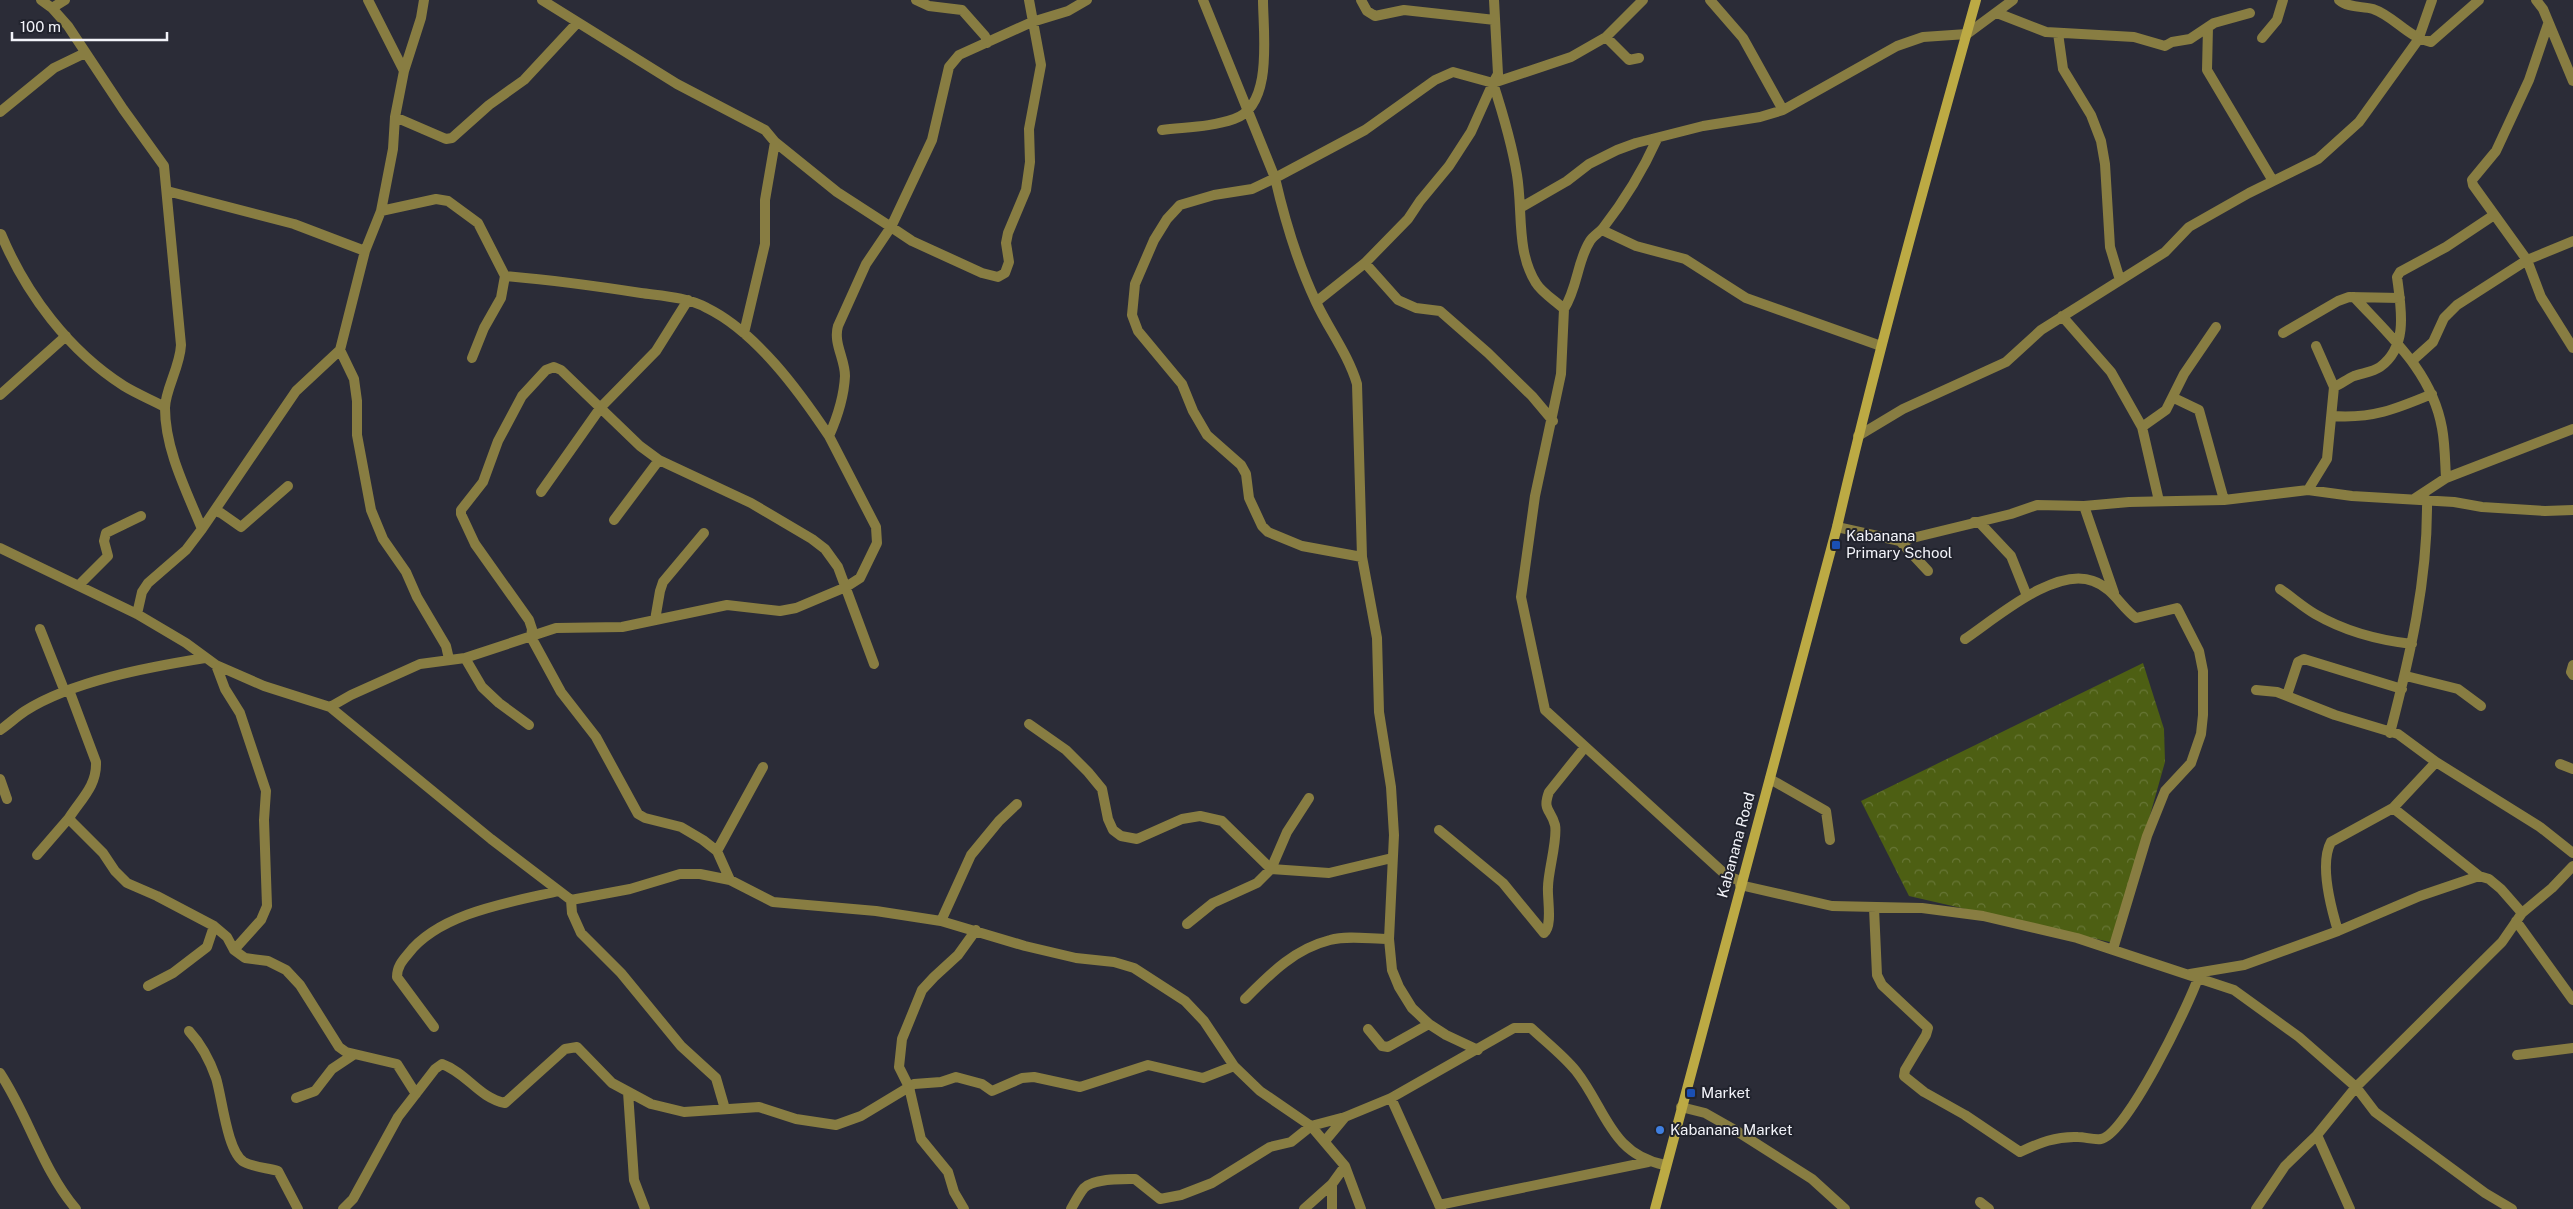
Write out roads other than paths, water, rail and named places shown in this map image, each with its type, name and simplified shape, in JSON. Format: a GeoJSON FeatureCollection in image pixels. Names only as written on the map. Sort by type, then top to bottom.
{"type":"FeatureCollection","features":[{"type":"Feature","properties":{"kind":"street"},"geometry":{"type":"LineString","coordinates":[[41,0],[52,8],[68,26],[164,166],[181,345],[180,357],[165,407],[179,473],[202,529]]}},
{"type":"Feature","properties":{"kind":"street"},"geometry":{"type":"LineString","coordinates":[[52,8],[65,0]]}},
{"type":"Feature","properties":{"kind":"street"},"geometry":{"type":"LineString","coordinates":[[368,0],[404,71]]}},
{"type":"Feature","properties":{"kind":"street"},"geometry":{"type":"LineString","coordinates":[[137,614],[142,592],[148,583],[186,550],[215,511],[296,391],[340,350],[365,251],[381,211],[393,149],[395,117],[404,71],[421,18],[424,0]]}},
{"type":"Feature","properties":{"kind":"street"},"geometry":{"type":"LineString","coordinates":[[543,0],[677,84],[765,130],[775,142],[837,192],[890,227],[912,240],[982,273],[998,276],[1005,273],[1009,262],[1006,243],[1008,233],[1026,190],[1030,162],[1029,130],[1041,65],[1029,0]]}},
{"type":"Feature","properties":{"kind":"street"},"geometry":{"type":"LineString","coordinates":[[916,0],[929,6],[962,10],[985,36],[987,42]]}},
{"type":"Feature","properties":{"kind":"street"},"geometry":{"type":"LineString","coordinates":[[829,436],[837,418],[845,375],[836,336],[838,326],[866,264],[890,227],[932,140],[949,68],[959,55],[1032,22],[1068,11],[1087,0]]}},
{"type":"Feature","properties":{"kind":"street"},"geometry":{"type":"LineString","coordinates":[[1203,0],[1275,178],[1281,204],[1316,302],[1352,366],[1357,384],[1362,557],[1377,638],[1379,712],[1391,787],[1394,835],[1389,939],[1392,970],[1398,988],[1412,1008],[1429,1024],[1446,1035],[1478,1050]]}},
{"type":"Feature","properties":{"kind":"street"},"geometry":{"type":"LineString","coordinates":[[1162,130],[1206,125],[1236,118],[1247,109],[1260,92],[1263,75],[1262,0]]}},
{"type":"Feature","properties":{"kind":"street"},"geometry":{"type":"LineString","coordinates":[[1361,0],[1367,11],[1375,16],[1404,10],[1495,20]]}},
{"type":"Feature","properties":{"kind":"street"},"geometry":{"type":"LineString","coordinates":[[1362,557],[1302,546],[1268,532],[1248,498],[1246,474],[1241,465],[1207,435],[1193,411],[1182,384],[1138,331],[1132,315],[1135,284],[1142,264],[1162,226],[1180,205],[1214,195],[1252,189],[1275,178],[1365,130],[1443,76],[1453,72],[1493,83],[1571,57],[1606,37],[1643,0]]}},
{"type":"Feature","properties":{"kind":"street"},"geometry":{"type":"LineString","coordinates":[[1710,0],[1743,38],[1783,110]]}},
{"type":"Feature","properties":{"kind":"street","name":"Kabanana Road"},"geometry":{"type":"LineString","coordinates":[[1655,1209],[1665,1165],[1837,527],[1858,436],[1934,149],[1976,0]]}},
{"type":"Feature","properties":{"kind":"street"},"geometry":{"type":"LineString","coordinates":[[1520,208],[1567,181],[1589,164],[1604,156],[1636,143],[1657,140],[1703,126],[1760,117],[1783,110],[1816,94],[1896,46],[1923,37],[1967,34],[2013,0]]}},
{"type":"Feature","properties":{"kind":"street"},"geometry":{"type":"LineString","coordinates":[[2262,38],[2277,20],[2283,0]]}},
{"type":"Feature","properties":{"kind":"street"},"geometry":{"type":"LineString","coordinates":[[2339,0],[2344,4],[2374,10],[2418,40],[2431,42],[2478,0]]}},
{"type":"Feature","properties":{"kind":"street"},"geometry":{"type":"LineString","coordinates":[[1858,436],[1903,409],[2006,362],[2042,330],[2062,316],[2165,252],[2189,227],[2273,181],[2318,159],[2359,122],[2418,40],[2432,0]]}},
{"type":"Feature","properties":{"kind":"street"},"geometry":{"type":"LineString","coordinates":[[2536,0],[2543,9],[2572,75]]}},
{"type":"Feature","properties":{"kind":"street"},"geometry":{"type":"LineString","coordinates":[[1316,302],[1365,263],[1408,219],[1420,200],[1449,166],[1471,132],[1498,74],[1495,20],[1497,2]]}},
{"type":"Feature","properties":{"kind":"street"},"geometry":{"type":"LineString","coordinates":[[1997,13],[2046,32],[2134,37],[2165,46],[2172,42],[2190,39],[2214,23],[2250,13]]}},
{"type":"Feature","properties":{"kind":"street"},"geometry":{"type":"LineString","coordinates":[[395,117],[446,139],[452,138],[488,105],[524,80],[577,23]]}},
{"type":"Feature","properties":{"kind":"street"},"geometry":{"type":"LineString","coordinates":[[2548,24],[2529,80],[2496,151],[2472,180],[2473,185],[2494,216],[2527,260],[2541,297],[2573,348]]}},
{"type":"Feature","properties":{"kind":"street"},"geometry":{"type":"LineString","coordinates":[[2208,28],[2207,70],[2273,181]]}},
{"type":"Feature","properties":{"kind":"street"},"geometry":{"type":"LineString","coordinates":[[2058,33],[2063,69],[2091,114],[2101,141],[2105,164],[2110,248],[2120,280]]}},
{"type":"Feature","properties":{"kind":"street"},"geometry":{"type":"LineString","coordinates":[[1606,37],[1629,60],[1639,58]]}},
{"type":"Feature","properties":{"kind":"street"},"geometry":{"type":"LineString","coordinates":[[0,112],[54,68],[85,53]]}},
{"type":"Feature","properties":{"kind":"street"},"geometry":{"type":"LineString","coordinates":[[1493,83],[1507,129],[1517,176],[1520,228],[1529,265],[1536,284],[1564,309]]}},
{"type":"Feature","properties":{"kind":"street"},"geometry":{"type":"LineString","coordinates":[[1657,140],[1641,171],[1602,230],[1590,241],[1584,253],[1574,294],[1564,309],[1561,374],[1553,421],[1535,496],[1521,597],[1545,710],[1727,876],[1741,883],[1832,906],[1922,908],[1983,916],[2113,949],[2234,990],[2299,1037],[2356,1087],[2375,1112],[2485,1193],[2512,1209]]}},
{"type":"Feature","properties":{"kind":"street"},"geometry":{"type":"LineString","coordinates":[[744,333],[765,244],[766,192],[775,142]]}},
{"type":"Feature","properties":{"kind":"street"},"geometry":{"type":"LineString","coordinates":[[167,191],[294,224],[365,251]]}},
{"type":"Feature","properties":{"kind":"street"},"geometry":{"type":"LineString","coordinates":[[381,211],[436,199],[448,202],[478,223],[505,276],[501,298],[484,328],[472,358]]}},
{"type":"Feature","properties":{"kind":"street"},"geometry":{"type":"LineString","coordinates":[[2334,387],[2353,377],[2379,368],[2395,353],[2399,345],[2400,298],[2397,277],[2400,272],[2446,247],[2494,216]]}},
{"type":"Feature","properties":{"kind":"street"},"geometry":{"type":"LineString","coordinates":[[1602,230],[1636,246],[1686,258],[1746,298],[1882,346]]}},
{"type":"Feature","properties":{"kind":"street"},"geometry":{"type":"LineString","coordinates":[[1,234],[19,271],[66,336],[90,360],[124,386],[165,407]]}},
{"type":"Feature","properties":{"kind":"street"},"geometry":{"type":"LineString","coordinates":[[2413,360],[2433,342],[2444,318],[2457,304],[2527,260],[2573,241]]}},
{"type":"Feature","properties":{"kind":"street"},"geometry":{"type":"LineString","coordinates":[[1365,263],[1398,300],[1416,308],[1440,312],[1488,353],[1532,396],[1553,421]]}},
{"type":"Feature","properties":{"kind":"street"},"geometry":{"type":"LineString","coordinates":[[330,708],[351,695],[420,664],[465,658],[556,628],[622,627],[727,605],[780,611],[796,608],[846,587],[860,578],[877,543],[876,527],[829,436],[803,399],[744,333],[707,308],[688,300],[572,282],[505,276]]}},
{"type":"Feature","properties":{"kind":"street"},"geometry":{"type":"LineString","coordinates":[[2283,333],[2338,301],[2354,297],[2400,298]]}},
{"type":"Feature","properties":{"kind":"street"},"geometry":{"type":"LineString","coordinates":[[2354,297],[2413,360],[2432,394],[2442,427],[2446,478]]}},
{"type":"Feature","properties":{"kind":"street"},"geometry":{"type":"LineString","coordinates":[[541,492],[601,408],[656,352],[688,300]]}},
{"type":"Feature","properties":{"kind":"street"},"geometry":{"type":"LineString","coordinates":[[2062,316],[2111,372],[2142,427],[2159,501]]}},
{"type":"Feature","properties":{"kind":"street"},"geometry":{"type":"LineString","coordinates":[[2142,427],[2164,412],[2174,398],[2186,371],[2216,328]]}},
{"type":"Feature","properties":{"kind":"street"},"geometry":{"type":"LineString","coordinates":[[0,395],[66,336]]}},
{"type":"Feature","properties":{"kind":"street"},"geometry":{"type":"LineString","coordinates":[[2308,490],[2327,459],[2334,387],[2316,346]]}},
{"type":"Feature","properties":{"kind":"street"},"geometry":{"type":"LineString","coordinates":[[340,350],[354,379],[357,401],[356,436],[371,510],[383,540],[406,572],[417,597],[446,646],[448,659]]}},
{"type":"Feature","properties":{"kind":"street"},"geometry":{"type":"LineString","coordinates":[[730,880],[717,851],[681,827],[645,818],[638,814],[596,737],[561,692],[531,637],[532,629],[529,620],[475,544],[461,514],[461,510],[483,482],[498,441],[522,396],[546,370],[554,367],[561,370],[659,460],[751,503],[812,538],[825,549],[838,567],[874,664]]}},
{"type":"Feature","properties":{"kind":"street"},"geometry":{"type":"LineString","coordinates":[[2332,416],[2358,418],[2394,410],[2432,394]]}},
{"type":"Feature","properties":{"kind":"street"},"geometry":{"type":"LineString","coordinates":[[2174,398],[2200,410],[2224,500]]}},
{"type":"Feature","properties":{"kind":"street"},"geometry":{"type":"LineString","coordinates":[[2414,499],[2446,478],[2573,429]]}},
{"type":"Feature","properties":{"kind":"street"},"geometry":{"type":"LineString","coordinates":[[614,520],[659,460]]}},
{"type":"Feature","properties":{"kind":"street"},"geometry":{"type":"LineString","coordinates":[[215,511],[241,527],[288,486]]}},
{"type":"Feature","properties":{"kind":"street"},"geometry":{"type":"LineString","coordinates":[[1837,527],[1900,541],[1970,522],[2011,514],[2037,505],[2084,506],[2159,501],[2224,500],[2308,490],[2352,496],[2427,500],[2482,507],[2545,511],[2573,510]]}},
{"type":"Feature","properties":{"kind":"street"},"geometry":{"type":"LineString","coordinates":[[2390,733],[2406,676],[2422,596],[2427,500]]}},
{"type":"Feature","properties":{"kind":"street"},"geometry":{"type":"LineString","coordinates":[[2084,506],[2114,593]]}},
{"type":"Feature","properties":{"kind":"street"},"geometry":{"type":"LineString","coordinates":[[80,584],[108,556],[104,540],[106,533],[141,516]]}},
{"type":"Feature","properties":{"kind":"street"},"geometry":{"type":"LineString","coordinates":[[1970,522],[1979,522],[2011,556],[2027,596]]}},
{"type":"Feature","properties":{"kind":"street"},"geometry":{"type":"LineString","coordinates":[[656,620],[660,591],[664,582],[704,533]]}},
{"type":"Feature","properties":{"kind":"street"},"geometry":{"type":"LineString","coordinates":[[1900,541],[1928,571]]}},
{"type":"Feature","properties":{"kind":"street"},"geometry":{"type":"LineString","coordinates":[[0,548],[80,584],[137,614],[186,643],[216,665],[264,686],[330,708],[571,900],[630,889],[680,874],[700,874],[730,880],[773,902],[876,911],[941,921],[1025,946],[1076,958],[1114,962],[1134,968],[1185,1001],[1204,1021],[1234,1066],[1260,1091],[1311,1126],[1345,1166],[1361,1209]]}},
{"type":"Feature","properties":{"kind":"street"},"geometry":{"type":"LineString","coordinates":[[1965,639],[2027,596],[2055,584],[2084,578],[2094,581],[2114,593],[2136,618],[2178,609],[2199,651],[2203,671],[2201,734],[2191,763],[2168,786],[2147,836],[2113,949]]}},
{"type":"Feature","properties":{"kind":"street"},"geometry":{"type":"LineString","coordinates":[[2280,589],[2313,613],[2342,628],[2376,639],[2412,644]]}},
{"type":"Feature","properties":{"kind":"street"},"geometry":{"type":"LineString","coordinates":[[36,855],[69,818],[92,786],[96,774],[96,762],[40,629]]}},
{"type":"Feature","properties":{"kind":"street"},"geometry":{"type":"LineString","coordinates":[[0,730],[25,712],[67,691],[156,666],[205,658]]}},
{"type":"Feature","properties":{"kind":"street"},"geometry":{"type":"LineString","coordinates":[[465,658],[482,687],[499,703],[529,725]]}},
{"type":"Feature","properties":{"kind":"street"},"geometry":{"type":"LineString","coordinates":[[2287,695],[2298,662],[2304,658],[2402,689]]}},
{"type":"Feature","properties":{"kind":"street"},"geometry":{"type":"LineString","coordinates":[[216,665],[225,689],[240,713],[266,791],[264,820],[267,906],[261,920],[234,950]]}},
{"type":"Feature","properties":{"kind":"street"},"geometry":{"type":"LineString","coordinates":[[2573,665],[2571,672],[2573,675]]}},
{"type":"Feature","properties":{"kind":"street"},"geometry":{"type":"LineString","coordinates":[[2406,676],[2458,689],[2481,706]]}},
{"type":"Feature","properties":{"kind":"street"},"geometry":{"type":"LineString","coordinates":[[2256,690],[2287,695],[2335,715],[2402,736],[2436,762],[2540,827],[2573,853]]}},
{"type":"Feature","properties":{"kind":"street"},"geometry":{"type":"LineString","coordinates":[[1029,724],[1066,750],[1088,772],[1102,790],[1108,819],[1113,830],[1121,836],[1136,839],[1182,818],[1200,816],[1222,821],[1271,869],[1328,873],[1392,858]]}},
{"type":"Feature","properties":{"kind":"street"},"geometry":{"type":"LineString","coordinates":[[1438,830],[1503,883],[1544,933],[1548,925],[1548,885],[1555,825],[1545,808],[1546,800],[1549,792],[1585,747]]}},
{"type":"Feature","properties":{"kind":"street"},"geometry":{"type":"LineString","coordinates":[[2338,931],[2330,902],[2328,848],[2337,838],[2393,808],[2436,762]]}},
{"type":"Feature","properties":{"kind":"street"},"geometry":{"type":"LineString","coordinates":[[2560,764],[2573,769]]}},
{"type":"Feature","properties":{"kind":"street"},"geometry":{"type":"LineString","coordinates":[[717,851],[763,768]]}},
{"type":"Feature","properties":{"kind":"street"},"geometry":{"type":"LineString","coordinates":[[0,779],[7,799]]}},
{"type":"Feature","properties":{"kind":"street"},"geometry":{"type":"LineString","coordinates":[[1770,779],[1826,811],[1830,840]]}},
{"type":"Feature","properties":{"kind":"street"},"geometry":{"type":"LineString","coordinates":[[1187,924],[1212,903],[1257,883],[1271,869],[1287,832],[1309,798]]}},
{"type":"Feature","properties":{"kind":"street"},"geometry":{"type":"LineString","coordinates":[[941,921],[971,855],[999,821],[1017,804]]}},
{"type":"Feature","properties":{"kind":"street"},"geometry":{"type":"LineString","coordinates":[[2393,808],[2479,876],[2489,879],[2501,889],[2573,1000]]}},
{"type":"Feature","properties":{"kind":"street"},"geometry":{"type":"LineString","coordinates":[[69,818],[103,853],[115,871],[128,883],[164,899],[214,926],[228,937],[234,950],[245,958],[268,961],[286,970],[300,985],[339,1047],[353,1055],[376,1057],[398,1064],[416,1094]]}},
{"type":"Feature","properties":{"kind":"street"},"geometry":{"type":"LineString","coordinates":[[2256,1209],[2285,1166],[2317,1135],[2356,1087],[2502,942],[2519,917],[2552,888],[2573,866]]}},
{"type":"Feature","properties":{"kind":"street"},"geometry":{"type":"LineString","coordinates":[[2194,976],[2244,965],[2338,931],[2420,896],[2479,876]]}},
{"type":"Feature","properties":{"kind":"street"},"geometry":{"type":"LineString","coordinates":[[434,1027],[397,977],[399,965],[415,945],[426,934],[483,909],[559,891]]}},
{"type":"Feature","properties":{"kind":"street"},"geometry":{"type":"LineString","coordinates":[[571,900],[572,913],[581,933],[621,973],[681,1046],[716,1078],[725,1109]]}},
{"type":"Feature","properties":{"kind":"street"},"geometry":{"type":"LineString","coordinates":[[1874,908],[1877,974],[1882,984],[1928,1028],[1926,1035],[1905,1070],[1904,1076],[1924,1092],[1965,1115],[2020,1152],[2055,1138],[2101,1139],[2113,1131],[2123,1120],[2151,1073],[2193,994],[2194,976]]}},
{"type":"Feature","properties":{"kind":"street"},"geometry":{"type":"LineString","coordinates":[[148,986],[173,973],[207,947],[214,926]]}},
{"type":"Feature","properties":{"kind":"street"},"geometry":{"type":"LineString","coordinates":[[964,1209],[954,1192],[948,1172],[921,1140],[909,1087],[899,1068],[902,1039],[922,990],[934,976],[958,955],[976,930]]}},
{"type":"Feature","properties":{"kind":"street"},"geometry":{"type":"LineString","coordinates":[[1244,999],[1280,965],[1302,950],[1331,940],[1389,939]]}},
{"type":"Feature","properties":{"kind":"street"},"geometry":{"type":"LineString","coordinates":[[1368,1029],[1382,1046],[1388,1047],[1429,1024]]}},
{"type":"Feature","properties":{"kind":"street"},"geometry":{"type":"LineString","coordinates":[[1071,1209],[1084,1188],[1090,1184],[1121,1179],[1135,1179],[1160,1199],[1181,1195],[1212,1183],[1270,1147],[1291,1142],[1311,1126],[1345,1117],[1391,1098],[1437,1070],[1478,1050],[1514,1028],[1532,1028],[1575,1070],[1592,1094],[1610,1130],[1628,1148],[1648,1162]]}},
{"type":"Feature","properties":{"kind":"street"},"geometry":{"type":"LineString","coordinates":[[189,1031],[199,1042],[211,1066],[220,1092],[231,1139],[238,1156],[245,1162],[278,1171],[298,1209]]}},
{"type":"Feature","properties":{"kind":"street"},"geometry":{"type":"LineString","coordinates":[[343,1209],[353,1198],[398,1117],[435,1069],[442,1064],[460,1074],[484,1096],[505,1103],[566,1049],[572,1047],[583,1052],[612,1083],[651,1104],[684,1112],[760,1107],[796,1119],[836,1125],[862,1116],[909,1087],[928,1082],[941,1082],[956,1077],[982,1084],[992,1091],[1022,1078],[1034,1077],[1080,1087],[1148,1064],[1203,1078],[1234,1066]]}},
{"type":"Feature","properties":{"kind":"street"},"geometry":{"type":"LineString","coordinates":[[2517,1054],[2573,1048]]}},
{"type":"Feature","properties":{"kind":"street"},"geometry":{"type":"LineString","coordinates":[[296,1098],[315,1091],[332,1069],[353,1055]]}},
{"type":"Feature","properties":{"kind":"street"},"geometry":{"type":"LineString","coordinates":[[0,1073],[27,1121],[50,1174],[76,1209]]}},
{"type":"Feature","properties":{"kind":"street"},"geometry":{"type":"LineString","coordinates":[[628,1092],[634,1180],[645,1209]]}},
{"type":"Feature","properties":{"kind":"street"},"geometry":{"type":"LineString","coordinates":[[1391,1098],[1424,1167],[1440,1207],[1648,1162],[1665,1165]]}},
{"type":"Feature","properties":{"kind":"street"},"geometry":{"type":"LineString","coordinates":[[1681,1107],[1705,1113],[1735,1130],[1812,1179],[1845,1209]]}},
{"type":"Feature","properties":{"kind":"street"},"geometry":{"type":"LineString","coordinates":[[1325,1141],[1345,1117]]}},
{"type":"Feature","properties":{"kind":"street"},"geometry":{"type":"LineString","coordinates":[[2317,1135],[2350,1209]]}},
{"type":"Feature","properties":{"kind":"street"},"geometry":{"type":"LineString","coordinates":[[1304,1209],[1332,1184],[1345,1166]]}},
{"type":"Feature","properties":{"kind":"street"},"geometry":{"type":"LineString","coordinates":[[1332,1184],[1332,1209]]}},
{"type":"Feature","properties":{"kind":"street"},"geometry":{"type":"LineString","coordinates":[[1980,1202],[1989,1209]]}},
{"type":"Feature","properties":{"kind":"place","name":"Kabanana Primary School"},"geometry":{"type":"Point","coordinates":[1836,545]}},
{"type":"Feature","properties":{"kind":"place","name":"Market"},"geometry":{"type":"Point","coordinates":[1691,1093]}},
{"type":"Feature","properties":{"kind":"place","name":"Kabanana Market"},"geometry":{"type":"Point","coordinates":[1660,1130]}}]}
